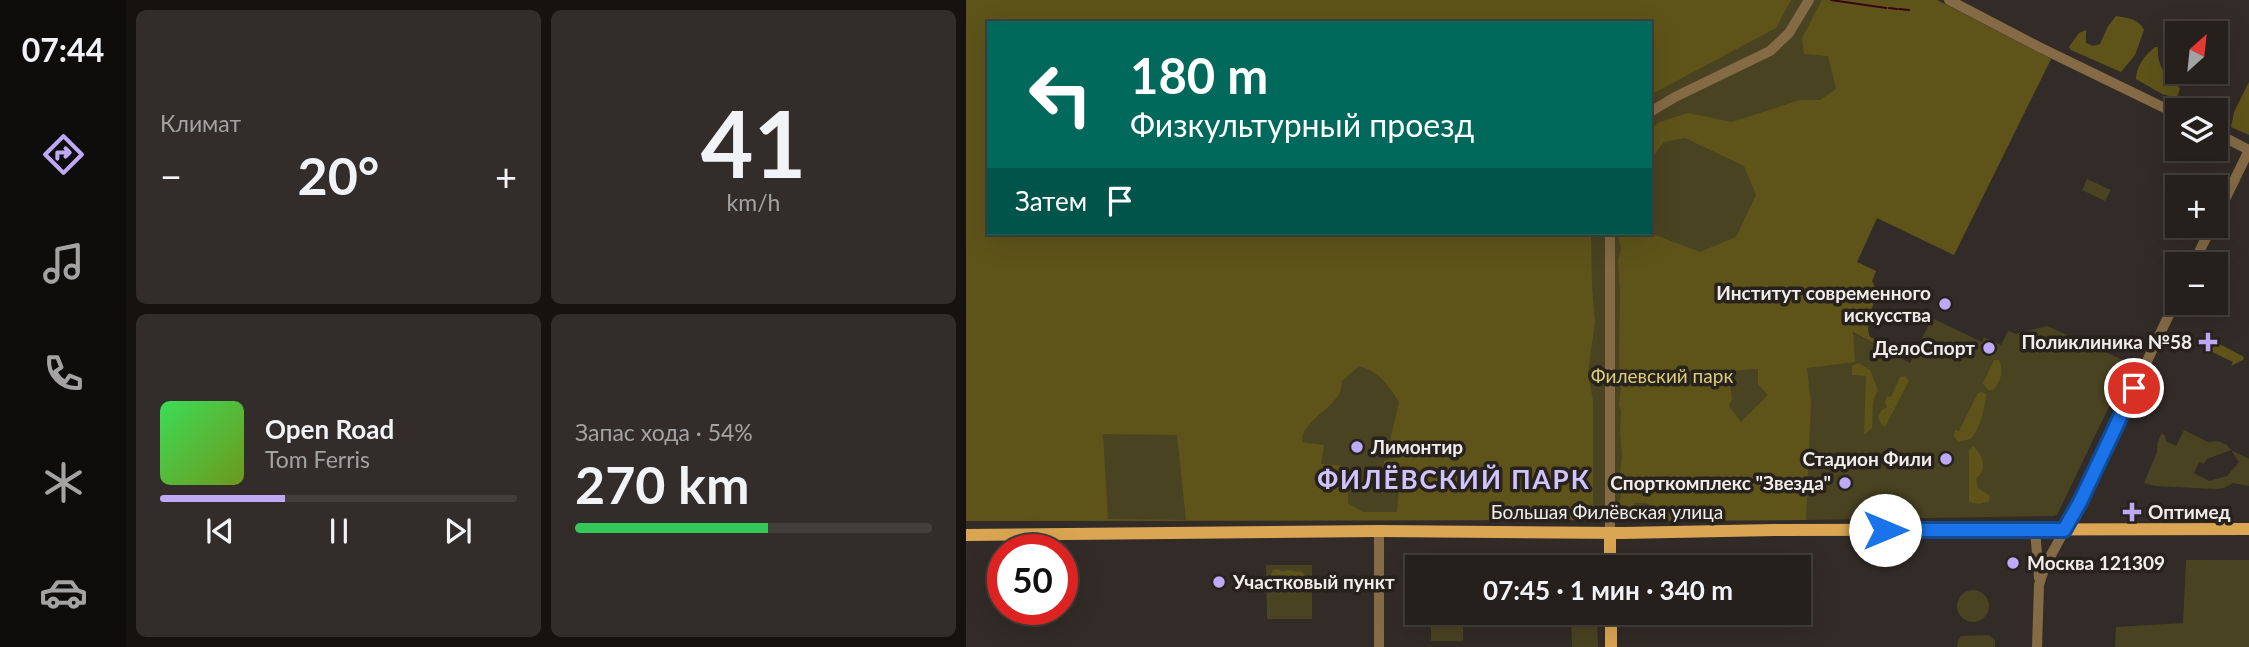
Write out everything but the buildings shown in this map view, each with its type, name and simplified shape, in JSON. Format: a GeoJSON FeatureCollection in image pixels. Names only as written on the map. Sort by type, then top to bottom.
{"type":"FeatureCollection","features":[{"type":"Feature","properties":{"kind":"main road","name":"Большая Филёвская улица"},"geometry":{"type":"LineString","coordinates":[[966,535],[2249,529]]}},
{"type":"Feature","properties":{"kind":"main road"},"geometry":{"type":"LineString","coordinates":[[1610,533],[1610,555]]}},
{"type":"Feature","properties":{"kind":"main road"},"geometry":{"type":"LineString","coordinates":[[1611,625],[1611,647]]}},
{"type":"Feature","properties":{"kind":"street"},"geometry":{"type":"LineString","coordinates":[[1652,111],[1770,51],[1789,33],[1809,0]]}},
{"type":"Feature","properties":{"kind":"street"},"geometry":{"type":"LineString","coordinates":[[1949,0],[2165,108]]}},
{"type":"Feature","properties":{"kind":"street"},"geometry":{"type":"LineString","coordinates":[[2228,139],[2249,150],[2228,193]]}},
{"type":"Feature","properties":{"kind":"street"},"geometry":{"type":"LineString","coordinates":[[1610,235],[1610,533]]}},
{"type":"Feature","properties":{"kind":"street"},"geometry":{"type":"LineString","coordinates":[[2039,585],[2049,555],[2080,502],[2169,315]]}},
{"type":"Feature","properties":{"kind":"street"},"geometry":{"type":"LineString","coordinates":[[2035,530],[2039,585],[2037,647]]}},
{"type":"Feature","properties":{"kind":"street"},"geometry":{"type":"LineString","coordinates":[[1379,531],[1379,647]]}},
{"type":"Feature","properties":{"kind":"green space","name":"Филевский парк"},"geometry":{"type":"Polygon","coordinates":[[[966,0],[1937,0],[2051,59],[1954,255],[1877,218],[1857,262],[1876,271],[1852,332],[1910,363],[1932,318],[1982,342],[1984,337],[2001,345],[2008,331],[2016,334],[2047,326],[2130,363],[2057,515],[1806,520],[966,521],[966,0]]]}},
{"type":"Feature","properties":{"kind":"green space"},"geometry":{"type":"Polygon","coordinates":[[[966,0],[1791,0],[1776,28],[1652,94],[1652,21],[987,21],[987,235],[1591,235],[1595,322],[1588,373],[1593,401],[1593,506],[1583,505],[1577,514],[1577,520],[966,521],[966,0]],[[1359,366],[1342,381],[1341,391],[1307,428],[1302,442],[1324,445],[1321,464],[1348,466],[1348,503],[1363,512],[1397,512],[1399,489],[1384,483],[1384,461],[1395,457],[1390,440],[1399,402],[1378,376],[1359,366]],[[1103,434],[1108,519],[1186,520],[1177,435],[1103,434]]]}},
{"type":"Feature","properties":{"kind":"green space"},"geometry":{"type":"Polygon","coordinates":[[[1822,0],[1937,0],[2051,59],[1954,255],[1877,218],[1857,262],[1876,271],[1872,281],[1875,294],[1868,330],[1870,337],[1902,351],[1899,357],[1853,332],[1855,362],[1807,368],[1811,403],[1806,520],[1651,521],[1650,516],[1655,508],[1641,503],[1635,503],[1628,518],[1620,514],[1618,508],[1622,456],[1618,260],[1621,249],[1618,235],[1652,234],[1700,252],[1736,237],[1756,195],[1744,166],[1685,138],[1664,142],[1652,157],[1652,128],[1660,122],[1688,113],[1732,122],[1800,100],[1820,100],[1836,89],[1828,56],[1804,54],[1802,38],[1822,0]],[[1758,369],[1728,371],[1732,399],[1729,406],[1741,422],[1768,395],[1758,384],[1758,369]]]}},
{"type":"Feature","properties":{"kind":"green space"},"geometry":{"type":"Polygon","coordinates":[[[2116,16],[2136,21],[2144,30],[2135,55],[2121,72],[2071,50],[2069,47],[2079,33],[2086,30],[2086,43],[2093,46],[2100,44],[2116,16]]]}},
{"type":"Feature","properties":{"kind":"green space"},"geometry":{"type":"Polygon","coordinates":[[[2158,47],[2159,60],[2165,72],[2165,84],[2176,84],[2180,88],[2177,98],[2162,94],[2136,79],[2142,61],[2158,47]]]}},
{"type":"Feature","properties":{"kind":"green space"},"geometry":{"type":"Polygon","coordinates":[[[2249,82],[2249,135],[2231,127],[2234,112],[2249,82]]]}},
{"type":"Feature","properties":{"kind":"green space"},"geometry":{"type":"Polygon","coordinates":[[[2087,179],[2111,190],[2105,201],[2082,190],[2087,179]]]}},
{"type":"Feature","properties":{"kind":"green space"},"geometry":{"type":"Polygon","coordinates":[[[2212,340],[2244,357],[2243,360],[2231,366],[2233,362],[2208,350],[2212,340]]]}},
{"type":"Feature","properties":{"kind":"green space"},"geometry":{"type":"Polygon","coordinates":[[[1994,360],[1999,360],[2001,376],[1993,390],[1988,390],[1983,383],[1994,360]]]}},
{"type":"Feature","properties":{"kind":"green space"},"geometry":{"type":"Polygon","coordinates":[[[1859,363],[1870,370],[1878,391],[1873,404],[1872,428],[1864,435],[1866,376],[1852,375],[1852,366],[1859,363]]]}},
{"type":"Feature","properties":{"kind":"green space"},"geometry":{"type":"Polygon","coordinates":[[[1906,376],[1909,381],[1885,427],[1878,417],[1887,407],[1887,396],[1891,397],[1900,377],[1906,376]]]}},
{"type":"Feature","properties":{"kind":"green space"},"geometry":{"type":"Polygon","coordinates":[[[1978,393],[1986,394],[1986,399],[1976,431],[1970,439],[1958,442],[1954,436],[1955,430],[1959,431],[1978,393]]]}},
{"type":"Feature","properties":{"kind":"green space"},"geometry":{"type":"Polygon","coordinates":[[[2184,430],[2208,442],[2218,441],[2227,445],[2249,459],[2249,486],[2233,483],[2215,489],[2144,483],[2157,452],[2161,434],[2165,435],[2166,441],[2176,446],[2184,430]],[[2231,450],[2207,459],[2204,464],[2199,462],[2194,473],[2209,481],[2227,476],[2239,462],[2231,450]]]}},
{"type":"Feature","properties":{"kind":"green space"},"geometry":{"type":"Polygon","coordinates":[[[1973,446],[1983,462],[1982,471],[1976,478],[1978,488],[1990,496],[1989,501],[1979,504],[1969,502],[1969,450],[1973,446]]]}},
{"type":"Feature","properties":{"kind":"green space"},"geometry":{"type":"Polygon","coordinates":[[[2186,560],[2249,560],[2249,647],[2115,647],[2116,627],[2183,623],[2186,560]]]}},
{"type":"Feature","properties":{"kind":"green space"},"geometry":{"type":"Polygon","coordinates":[[[1266,565],[1312,565],[1312,619],[1267,619],[1266,565]]]}},
{"type":"Feature","properties":{"kind":"green space"},"geometry":{"type":"Polygon","coordinates":[[[1273,570],[1283,572],[1303,572],[1306,578],[1304,588],[1301,589],[1299,582],[1289,579],[1284,582],[1280,591],[1274,591],[1271,575],[1273,570]]]}},
{"type":"Feature","properties":{"kind":"green space"},"geometry":{"type":"Polygon","coordinates":[[[1973,590],[1985,594],[1989,606],[1985,618],[1973,622],[1961,618],[1957,606],[1961,594],[1973,590]]]}},
{"type":"Feature","properties":{"kind":"green space"},"geometry":{"type":"Polygon","coordinates":[[[1431,625],[1463,625],[1463,641],[1431,641],[1431,625]]]}},
{"type":"Feature","properties":{"kind":"green space"},"geometry":{"type":"Polygon","coordinates":[[[1571,625],[1597,625],[1598,647],[1572,647],[1571,625]]]}},
{"type":"Feature","properties":{"kind":"green space"},"geometry":{"type":"Polygon","coordinates":[[[1989,635],[1995,640],[1995,647],[1957,647],[1961,636],[1989,635]]]}},
{"type":"Feature","properties":{"kind":"waterway"},"geometry":{"type":"LineString","coordinates":[[1831,0],[1886,8]]}},
{"type":"Feature","properties":{"kind":"waterway"},"geometry":{"type":"LineString","coordinates":[[1889,8],[1897,9]]}},
{"type":"Feature","properties":{"kind":"waterway"},"geometry":{"type":"LineString","coordinates":[[1899,9],[1909,10]]}},
{"type":"Feature","properties":{"kind":"place","name":"Институт современного искусства"},"geometry":{"type":"Point","coordinates":[1945,304]}},
{"type":"Feature","properties":{"kind":"place","name":"Поликлиника №58"},"geometry":{"type":"Point","coordinates":[2208,342]}},
{"type":"Feature","properties":{"kind":"place","name":"ДелоСпорт"},"geometry":{"type":"Point","coordinates":[1989,348]}},
{"type":"Feature","properties":{"kind":"place","name":"Лимонтир"},"geometry":{"type":"Point","coordinates":[1357,447]}},
{"type":"Feature","properties":{"kind":"place","name":"Стадион Фили"},"geometry":{"type":"Point","coordinates":[1946,459]}},
{"type":"Feature","properties":{"kind":"place","name":"Спорткомплекс \"Звезда\""},"geometry":{"type":"Point","coordinates":[1845,483]}},
{"type":"Feature","properties":{"kind":"place","name":"Оптимед"},"geometry":{"type":"Point","coordinates":[2132,512]}},
{"type":"Feature","properties":{"kind":"place","name":"Москва 121309"},"geometry":{"type":"Point","coordinates":[2013,563]}},
{"type":"Feature","properties":{"kind":"place","name":"Участковый пункт"},"geometry":{"type":"Point","coordinates":[1219,582]}},
{"type":"Feature","properties":{"kind":"district","name":"ФИЛЁВСКИЙ ПАРК"},"geometry":{"type":"Point","coordinates":[1454,480]}},
{"type":"Feature","properties":{"kind":"route"},"geometry":{"type":"LineString","coordinates":[[1885,530],[2064,530],[2134,388]]}}]}
